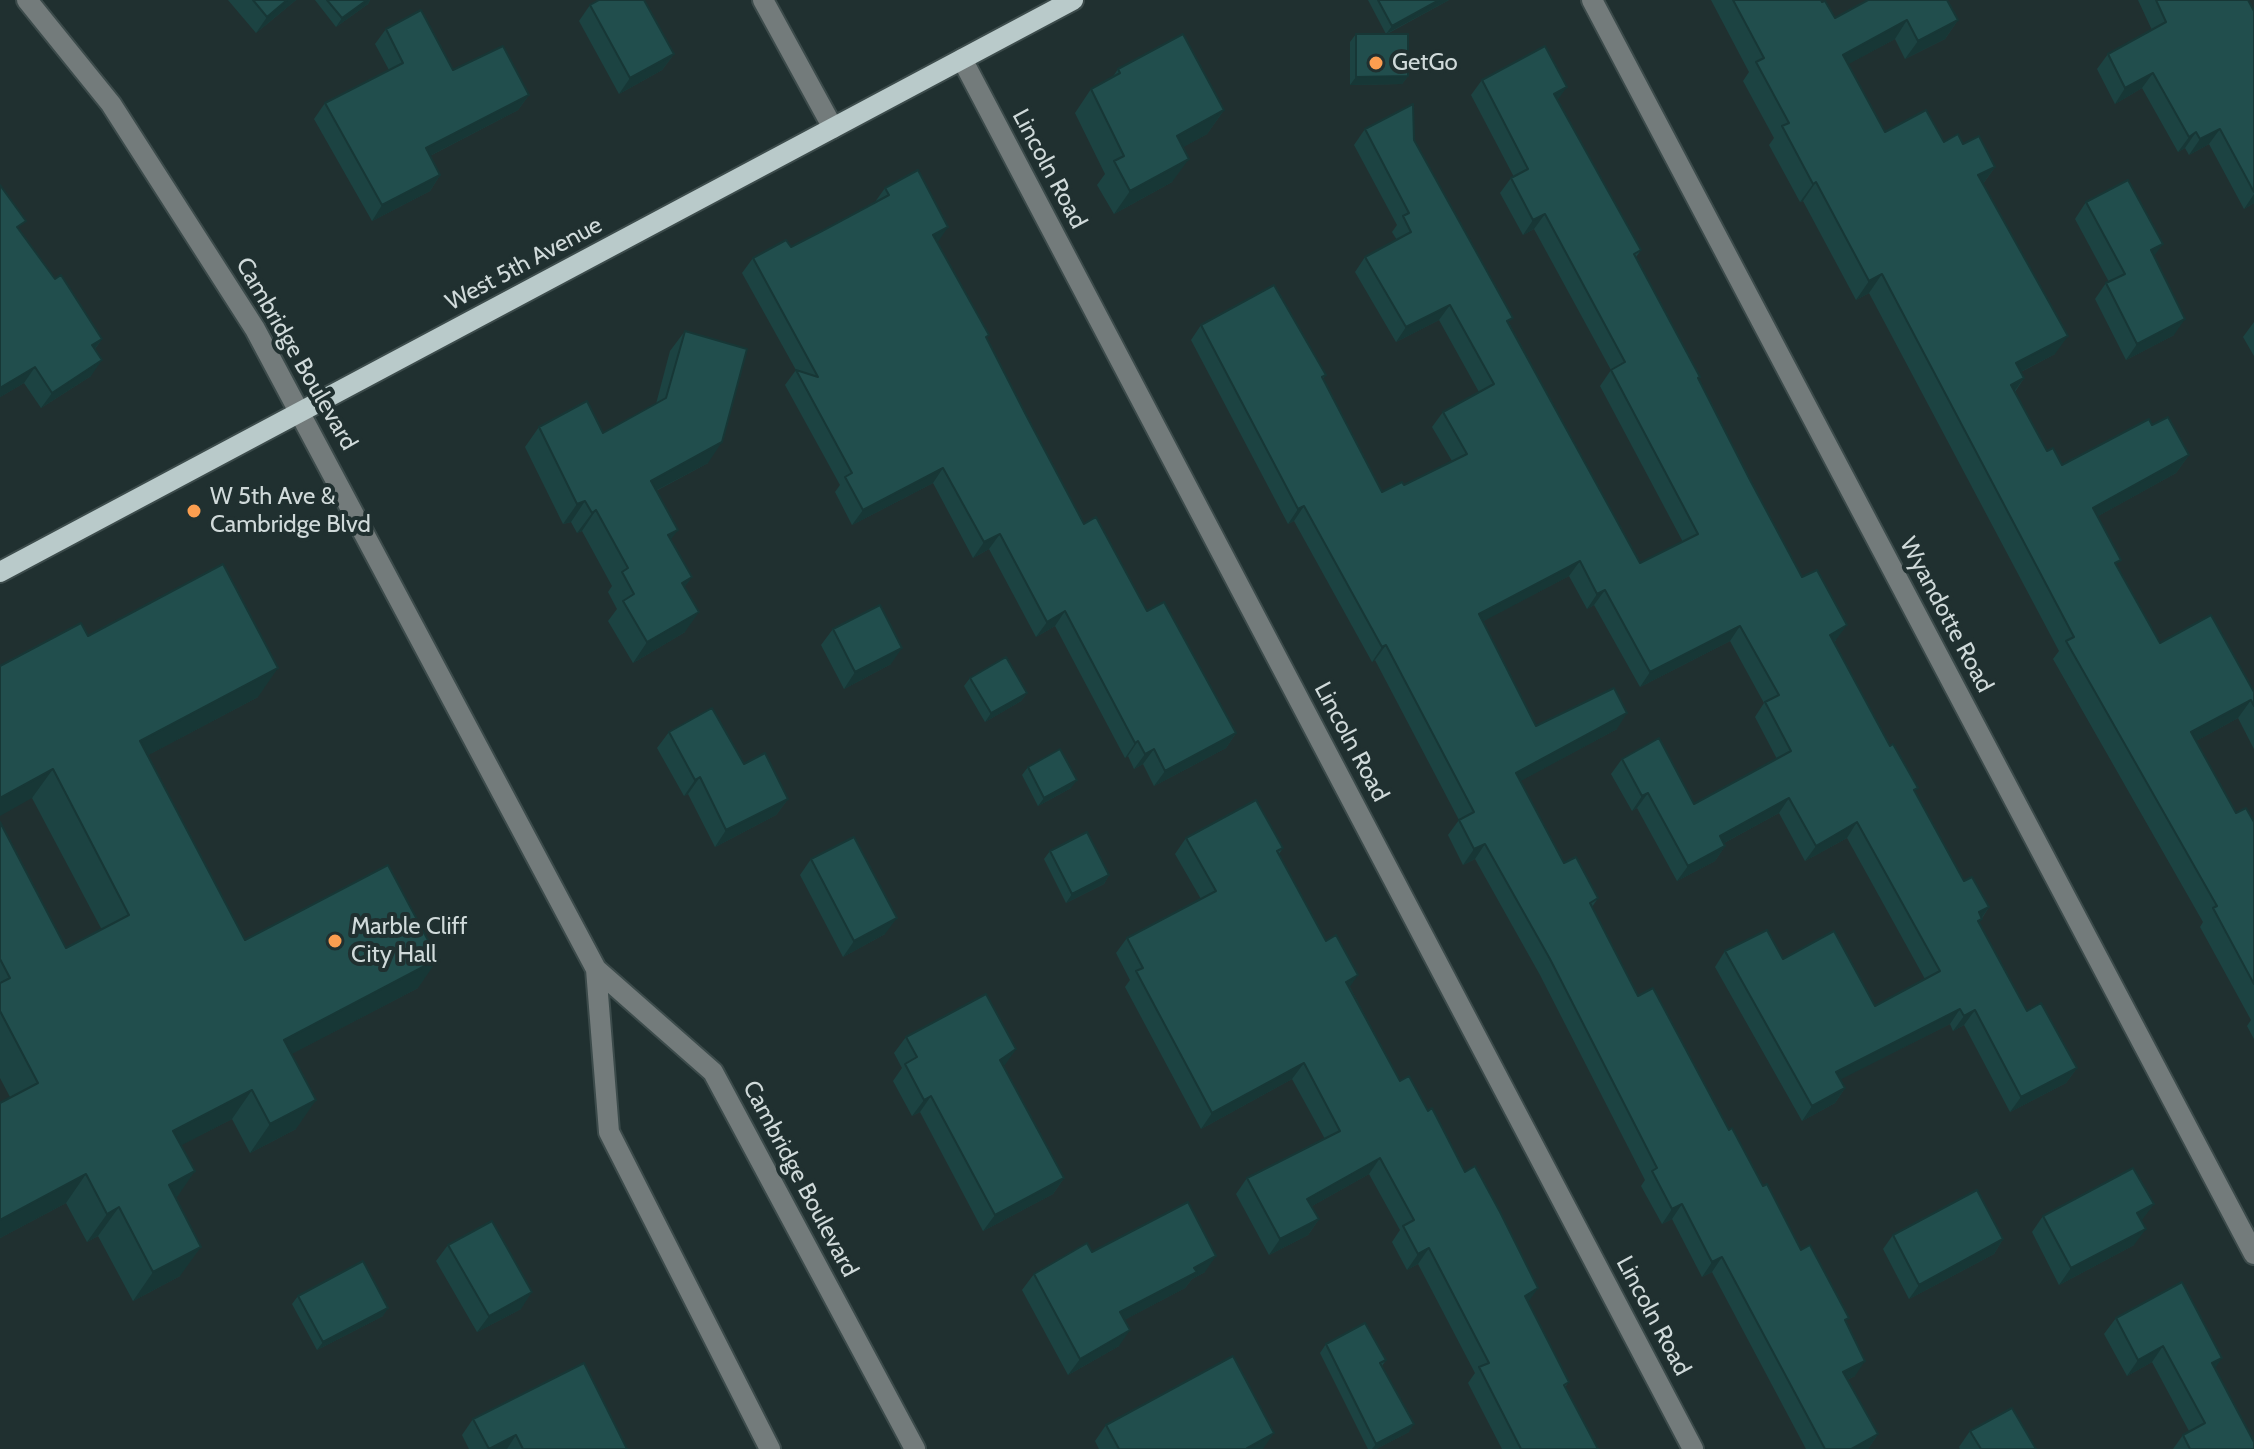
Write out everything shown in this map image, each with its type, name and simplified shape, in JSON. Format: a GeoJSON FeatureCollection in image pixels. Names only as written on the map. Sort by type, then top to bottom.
{"type":"FeatureCollection","features":[{"type":"Feature","properties":{"kind":"main road","name":"West 5th Avenue"},"geometry":{"type":"LineString","coordinates":[[0,572],[1073,0]]}},
{"type":"Feature","properties":{"kind":"street","name":"Cambridge Boulevard"},"geometry":{"type":"LineString","coordinates":[[27,0],[111,104],[255,329],[596,969],[713,1072],[915,1449]]}},
{"type":"Feature","properties":{"kind":"street"},"geometry":{"type":"LineString","coordinates":[[763,0],[833,128]]}},
{"type":"Feature","properties":{"kind":"street","name":"Wyandotte Road"},"geometry":{"type":"LineString","coordinates":[[1592,0],[2254,1254]]}},
{"type":"Feature","properties":{"kind":"street","name":"Lincoln Road"},"geometry":{"type":"LineString","coordinates":[[962,59],[1693,1449]]}},
{"type":"Feature","properties":{"kind":"street","name":"Cambridge Boulevard"},"geometry":{"type":"LineString","coordinates":[[596,969],[609,1132],[770,1449]]}},
{"type":"Feature","properties":{"kind":"building"},"geometry":{"type":"Polygon","coordinates":[[[253,0],[287,0],[267,17],[253,0]]]}},
{"type":"Feature","properties":{"kind":"building"},"geometry":{"type":"Polygon","coordinates":[[[327,0],[367,0],[342,18],[327,0]]]}},
{"type":"Feature","properties":{"kind":"building"},"geometry":{"type":"Polygon","coordinates":[[[599,0],[644,0],[674,54],[630,78],[590,5],[599,0]]]}},
{"type":"Feature","properties":{"kind":"building"},"geometry":{"type":"Polygon","coordinates":[[[1378,0],[1439,0],[1392,26],[1378,0]]]}},
{"type":"Feature","properties":{"kind":"building"},"geometry":{"type":"Polygon","coordinates":[[[1733,0],[1821,0],[1825,1],[1835,18],[1868,0],[1947,0],[1958,20],[1918,41],[1907,20],[1843,55],[1885,132],[1926,110],[1944,142],[1958,134],[1963,144],[1979,136],[1995,167],[1978,175],[2068,336],[2016,363],[2024,378],[2011,385],[2047,451],[2053,448],[2062,465],[2149,419],[2152,425],[2168,417],[2189,455],[2093,508],[2121,560],[2115,563],[2160,643],[2211,615],[2254,692],[2254,706],[2251,700],[2191,732],[2236,813],[2246,808],[2254,822],[2254,984],[2213,908],[2217,906],[2066,641],[2074,637],[1882,274],[1869,281],[1782,126],[1789,123],[1756,62],[1764,58],[1733,0]]]}},
{"type":"Feature","properties":{"kind":"building"},"geometry":{"type":"Polygon","coordinates":[[[2156,0],[2248,0],[2254,11],[2254,192],[2220,129],[2200,139],[2196,132],[2189,137],[2153,73],[2125,88],[2108,54],[2166,22],[2156,0]]]}},
{"type":"Feature","properties":{"kind":"building"},"geometry":{"type":"Polygon","coordinates":[[[421,10],[453,70],[503,46],[529,95],[426,148],[440,175],[382,205],[325,103],[403,63],[386,29],[421,10]]]}},
{"type":"Feature","properties":{"kind":"building"},"geometry":{"type":"Polygon","coordinates":[[[1183,34],[1224,110],[1177,136],[1189,159],[1130,191],[1114,161],[1124,156],[1091,89],[1120,73],[1118,69],[1183,34]]]}},
{"type":"Feature","properties":{"kind":"building","name":"GetGo"},"geometry":{"type":"Polygon","coordinates":[[[1356,34],[1408,34],[1408,76],[1356,77],[1356,34]]]}},
{"type":"Feature","properties":{"kind":"building"},"geometry":{"type":"Polygon","coordinates":[[[1545,46],[1567,87],[1554,94],[1641,250],[1634,254],[1700,377],[1750,480],[1802,577],[1817,570],[1847,625],[1830,635],[1890,746],[1893,744],[1918,788],[1914,790],[1964,881],[1972,877],[1989,907],[1979,912],[1982,919],[1978,921],[2027,1011],[2041,1003],[2077,1068],[2021,1097],[1975,1010],[1964,1016],[1960,1009],[1836,1072],[1845,1088],[1812,1106],[1725,951],[1767,930],[1783,959],[1834,931],[1875,1006],[1940,971],[1857,822],[1816,846],[1789,798],[1720,836],[1725,846],[1688,866],[1648,793],[1642,796],[1622,759],[1659,738],[1694,804],[1791,751],[1765,702],[1779,695],[1740,626],[1650,672],[1605,590],[1597,594],[1580,561],[1479,614],[1536,726],[1614,688],[1627,713],[1516,773],[1564,863],[1576,857],[1598,898],[1590,903],[1638,996],[1653,988],[1729,1130],[1732,1128],[1763,1186],[1767,1184],[1801,1250],[1810,1245],[1849,1318],[1845,1320],[1865,1361],[1843,1372],[1878,1434],[1851,1449],[1825,1449],[1722,1257],[1712,1262],[1682,1204],[1672,1209],[1652,1171],[1657,1168],[1550,959],[1485,844],[1474,849],[1459,820],[1474,812],[1386,645],[1382,647],[1304,506],[1298,509],[1201,325],[1274,285],[1326,375],[1322,377],[1382,492],[1402,482],[1404,485],[1467,454],[1443,412],[1494,384],[1450,305],[1406,327],[1365,257],[1411,232],[1403,216],[1409,213],[1365,129],[1413,104],[1414,140],[1513,318],[1507,321],[1640,563],[1698,534],[1611,370],[1625,362],[1545,214],[1533,220],[1511,178],[1528,169],[1482,80],[1545,46]]]}},
{"type":"Feature","properties":{"kind":"building"},"geometry":{"type":"Polygon","coordinates":[[[918,170],[948,227],[933,235],[989,335],[986,337],[1084,524],[1096,517],[1147,611],[1164,602],[1236,733],[1165,771],[1154,749],[1145,754],[1138,741],[1135,743],[1065,611],[1047,622],[1000,534],[984,542],[943,468],[863,510],[845,477],[852,473],[796,370],[818,377],[753,258],[786,240],[791,247],[822,231],[889,195],[885,188],[918,170]]]}},
{"type":"Feature","properties":{"kind":"building"},"geometry":{"type":"Polygon","coordinates":[[[2128,180],[2163,244],[2151,250],[2185,319],[2137,344],[2106,283],[2125,274],[2086,202],[2128,180]]]}},
{"type":"Feature","properties":{"kind":"building"},"geometry":{"type":"Polygon","coordinates":[[[0,185],[26,221],[17,227],[55,279],[61,275],[102,339],[92,345],[102,360],[52,393],[35,367],[0,388],[0,185]]]}},
{"type":"Feature","properties":{"kind":"building"},"geometry":{"type":"Polygon","coordinates":[[[685,331],[747,349],[722,442],[651,481],[678,530],[668,535],[692,577],[682,583],[699,612],[647,642],[623,601],[634,594],[622,572],[628,568],[596,510],[592,513],[585,501],[577,504],[539,427],[587,401],[603,433],[666,398],[685,331]]]}},
{"type":"Feature","properties":{"kind":"building","name":"Marble Cliff City Hall"},"geometry":{"type":"Polygon","coordinates":[[[223,564],[278,668],[140,741],[245,940],[388,865],[438,959],[284,1040],[316,1100],[270,1124],[252,1090],[173,1131],[195,1171],[169,1185],[201,1247],[153,1272],[119,1207],[107,1214],[86,1174],[0,1220],[0,1103],[38,1083],[0,1011],[0,983],[10,978],[0,959],[0,822],[66,948],[129,915],[53,769],[0,798],[0,666],[81,623],[88,636],[223,564]]]}},
{"type":"Feature","properties":{"kind":"building"},"geometry":{"type":"Polygon","coordinates":[[[880,605],[902,648],[855,672],[833,629],[880,605]]]}},
{"type":"Feature","properties":{"kind":"building"},"geometry":{"type":"Polygon","coordinates":[[[1006,657],[1027,693],[991,713],[970,678],[1006,657]]]}},
{"type":"Feature","properties":{"kind":"building"},"geometry":{"type":"Polygon","coordinates":[[[712,708],[744,764],[765,753],[788,799],[726,830],[700,777],[695,780],[669,732],[712,708]]]}},
{"type":"Feature","properties":{"kind":"building"},"geometry":{"type":"Polygon","coordinates":[[[1060,749],[1077,780],[1044,798],[1028,767],[1060,749]]]}},
{"type":"Feature","properties":{"kind":"building"},"geometry":{"type":"Polygon","coordinates":[[[1256,800],[1283,848],[1277,851],[1326,941],[1336,935],[1358,975],[1346,982],[1400,1081],[1409,1076],[1428,1111],[1432,1108],[1465,1172],[1475,1166],[1500,1212],[1538,1288],[1525,1296],[1569,1382],[1564,1385],[1598,1449],[1521,1449],[1479,1367],[1489,1363],[1429,1248],[1418,1254],[1403,1226],[1414,1220],[1380,1158],[1307,1199],[1319,1219],[1280,1239],[1247,1178],[1340,1131],[1304,1063],[1212,1113],[1136,971],[1143,968],[1127,938],[1216,891],[1186,838],[1256,800]]]}},
{"type":"Feature","properties":{"kind":"building"},"geometry":{"type":"Polygon","coordinates":[[[1087,832],[1109,875],[1072,894],[1050,851],[1087,832]]]}},
{"type":"Feature","properties":{"kind":"building"},"geometry":{"type":"Polygon","coordinates":[[[854,837],[897,918],[854,941],[811,859],[854,837]]]}},
{"type":"Feature","properties":{"kind":"building"},"geometry":{"type":"Polygon","coordinates":[[[986,994],[1016,1049],[1000,1060],[1064,1178],[995,1215],[931,1096],[924,1100],[905,1064],[917,1057],[906,1037],[986,994]]]}},
{"type":"Feature","properties":{"kind":"building"},"geometry":{"type":"Polygon","coordinates":[[[2133,1168],[2154,1204],[2137,1213],[2146,1229],[2071,1268],[2043,1216],[2133,1168]]]}},
{"type":"Feature","properties":{"kind":"building"},"geometry":{"type":"Polygon","coordinates":[[[1977,1190],[2003,1239],[1919,1285],[1893,1235],[1977,1190]]]}},
{"type":"Feature","properties":{"kind":"building"},"geometry":{"type":"Polygon","coordinates":[[[1188,1202],[1216,1256],[1194,1268],[1197,1272],[1120,1312],[1130,1330],[1080,1359],[1034,1274],[1087,1243],[1092,1252],[1188,1202]]]}},
{"type":"Feature","properties":{"kind":"building"},"geometry":{"type":"Polygon","coordinates":[[[492,1221],[532,1292],[489,1316],[448,1245],[492,1221]]]}},
{"type":"Feature","properties":{"kind":"building"},"geometry":{"type":"Polygon","coordinates":[[[363,1261],[388,1308],[323,1342],[298,1296],[363,1261]]]}},
{"type":"Feature","properties":{"kind":"building"},"geometry":{"type":"Polygon","coordinates":[[[2182,1282],[2222,1358],[2212,1363],[2254,1442],[2254,1449],[2190,1449],[2183,1435],[2205,1423],[2163,1346],[2138,1360],[2116,1318],[2182,1282]]]}},
{"type":"Feature","properties":{"kind":"building"},"geometry":{"type":"Polygon","coordinates":[[[1365,1323],[1386,1360],[1380,1363],[1414,1424],[1376,1444],[1326,1344],[1365,1323]]]}},
{"type":"Feature","properties":{"kind":"building"},"geometry":{"type":"Polygon","coordinates":[[[1233,1356],[1274,1433],[1248,1449],[1119,1449],[1106,1425],[1233,1356]]]}},
{"type":"Feature","properties":{"kind":"building"},"geometry":{"type":"Polygon","coordinates":[[[584,1363],[627,1449],[523,1449],[516,1435],[489,1449],[473,1419],[584,1363]]]}},
{"type":"Feature","properties":{"kind":"building"},"geometry":{"type":"Polygon","coordinates":[[[2012,1408],[2036,1449],[1981,1449],[1970,1431],[2012,1408]]]}},
{"type":"Feature","properties":{"kind":"place","name":"GetGo"},"geometry":{"type":"Point","coordinates":[1376,63]}},
{"type":"Feature","properties":{"kind":"place","name":"W 5th Ave & Cambridge Blvd"},"geometry":{"type":"Point","coordinates":[194,511]}},
{"type":"Feature","properties":{"kind":"place","name":"Marble Cliff City Hall"},"geometry":{"type":"Point","coordinates":[335,941]}}]}
